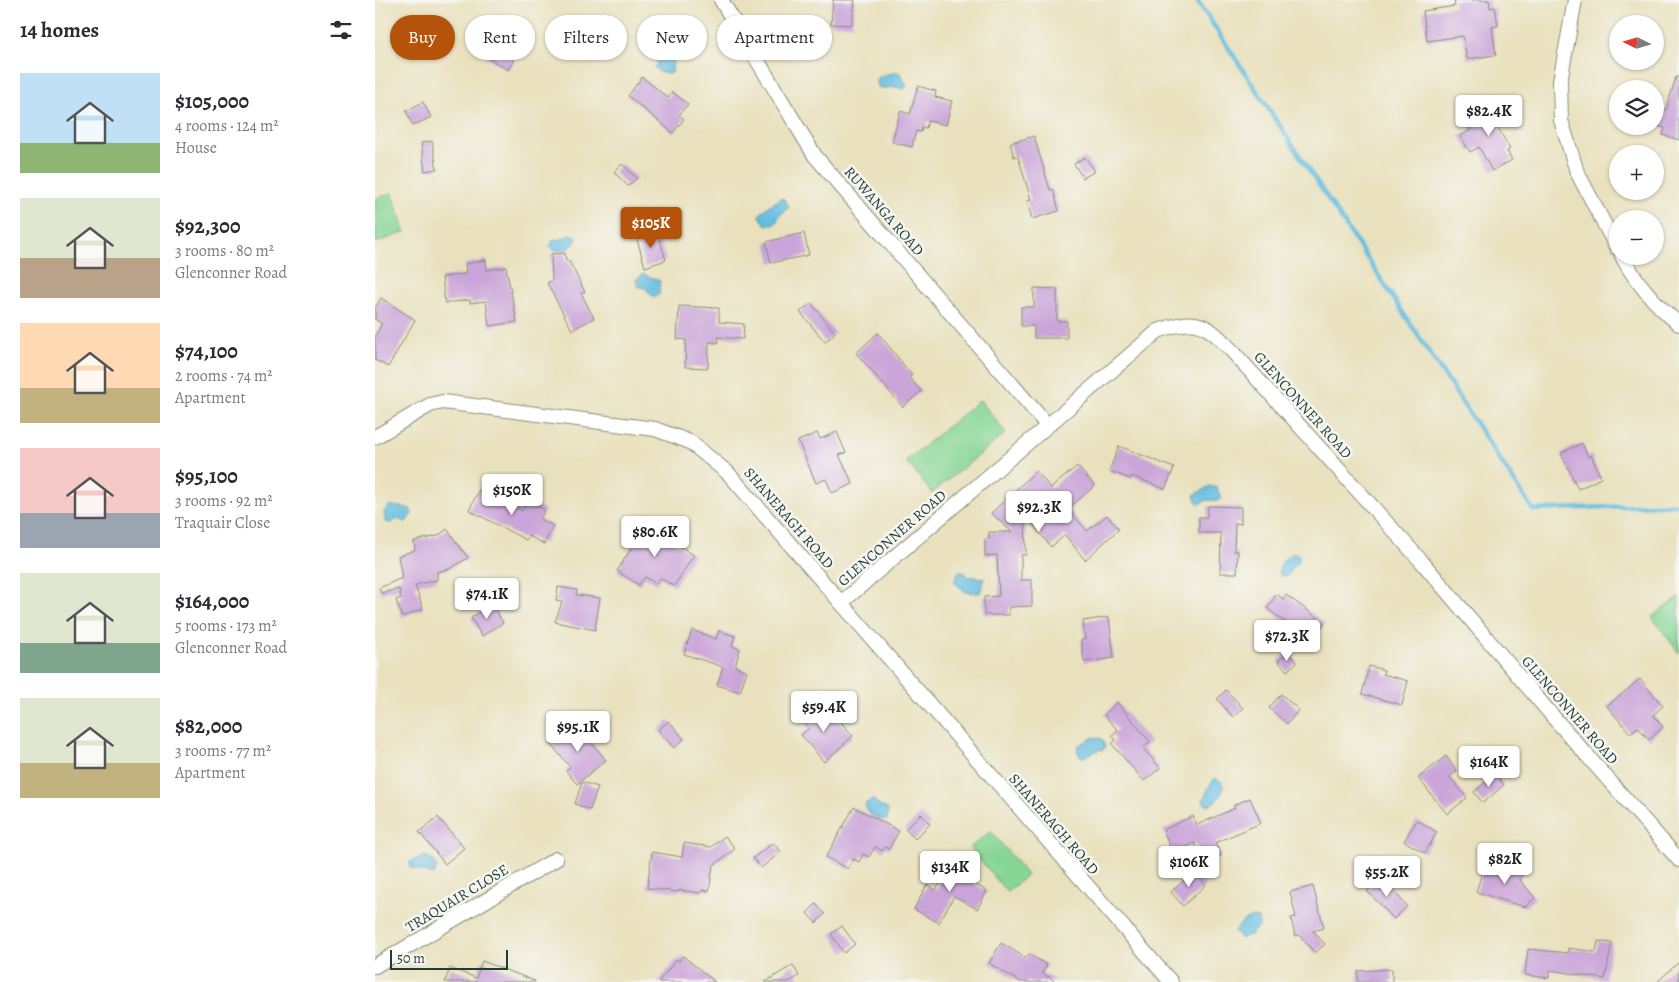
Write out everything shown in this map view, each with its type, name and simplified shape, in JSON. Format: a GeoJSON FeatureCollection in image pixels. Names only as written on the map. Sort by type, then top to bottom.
{"type":"FeatureCollection","features":[{"type":"Feature","properties":{"kind":"street","name":"RUWANGA ROAD"},"geometry":{"type":"LineString","coordinates":[[721,0],[815,156],[1047,426]]}},
{"type":"Feature","properties":{"kind":"street"},"geometry":{"type":"LineString","coordinates":[[1575,0],[1560,80],[1561,120],[1577,172],[1609,233]]}},
{"type":"Feature","properties":{"kind":"street"},"geometry":{"type":"LineString","coordinates":[[1627,265],[1632,275],[1653,301],[1679,324]]}},
{"type":"Feature","properties":{"kind":"street","name":"GLENCONNER ROAD"},"geometry":{"type":"LineString","coordinates":[[842,602],[1158,331],[1183,322],[1202,325],[1218,335],[1422,562],[1555,719],[1679,860]]}},
{"type":"Feature","properties":{"kind":"street","name":"SHANERAGH ROAD"},"geometry":{"type":"LineString","coordinates":[[375,436],[430,405],[443,402],[655,429],[690,442],[728,473],[1171,982]]}},
{"type":"Feature","properties":{"kind":"street","name":"TRAQUAIR CLOSE"},"geometry":{"type":"LineString","coordinates":[[375,966],[555,859]]}},
{"type":"Feature","properties":{"kind":"green space"},"geometry":{"type":"Polygon","coordinates":[[[392,193],[405,232],[375,243],[375,199],[392,193]]]}},
{"type":"Feature","properties":{"kind":"green space"},"geometry":{"type":"Polygon","coordinates":[[[980,400],[1006,433],[932,493],[906,461],[980,400]]]}},
{"type":"Feature","properties":{"kind":"green space"},"geometry":{"type":"Polygon","coordinates":[[[1679,597],[1679,653],[1652,617],[1679,597]]]}},
{"type":"Feature","properties":{"kind":"green space"},"geometry":{"type":"Polygon","coordinates":[[[991,831],[1027,875],[1007,892],[970,848],[991,831]]]}},
{"type":"Feature","properties":{"kind":"water"},"geometry":{"type":"Polygon","coordinates":[[[657,60],[673,60],[672,73],[660,73],[654,67],[657,64],[657,60]]]}},
{"type":"Feature","properties":{"kind":"water"},"geometry":{"type":"Polygon","coordinates":[[[899,72],[907,86],[903,90],[897,87],[878,87],[877,80],[881,75],[899,72]]]}},
{"type":"Feature","properties":{"kind":"water"},"geometry":{"type":"Polygon","coordinates":[[[783,198],[789,207],[779,216],[776,223],[766,225],[759,215],[768,206],[783,198]]]}},
{"type":"Feature","properties":{"kind":"water"},"geometry":{"type":"Polygon","coordinates":[[[571,234],[577,238],[571,247],[564,250],[553,250],[550,247],[553,240],[563,239],[571,234]]]}},
{"type":"Feature","properties":{"kind":"water"},"geometry":{"type":"Polygon","coordinates":[[[643,274],[660,281],[659,295],[653,297],[645,288],[638,286],[636,280],[643,274]]]}},
{"type":"Feature","properties":{"kind":"water"},"geometry":{"type":"Polygon","coordinates":[[[1210,486],[1217,488],[1221,498],[1218,501],[1208,500],[1199,504],[1194,495],[1210,486]]]}},
{"type":"Feature","properties":{"kind":"water"},"geometry":{"type":"Polygon","coordinates":[[[390,505],[408,508],[412,514],[406,522],[397,519],[391,523],[385,522],[384,512],[390,505]]]}},
{"type":"Feature","properties":{"kind":"water"},"geometry":{"type":"Polygon","coordinates":[[[1295,553],[1299,555],[1299,562],[1292,567],[1287,576],[1281,576],[1279,572],[1282,563],[1286,558],[1295,553]]]}},
{"type":"Feature","properties":{"kind":"water"},"geometry":{"type":"Polygon","coordinates":[[[959,571],[966,573],[966,576],[984,578],[980,593],[966,592],[954,582],[959,571]]]}},
{"type":"Feature","properties":{"kind":"water"},"geometry":{"type":"Polygon","coordinates":[[[1094,737],[1102,739],[1105,747],[1103,750],[1100,749],[1084,757],[1080,756],[1077,750],[1079,745],[1094,737]]]}},
{"type":"Feature","properties":{"kind":"water"},"geometry":{"type":"Polygon","coordinates":[[[1215,778],[1222,782],[1223,790],[1217,800],[1206,805],[1203,801],[1215,778]]]}},
{"type":"Feature","properties":{"kind":"water"},"geometry":{"type":"Polygon","coordinates":[[[873,799],[881,807],[888,809],[887,820],[879,819],[867,812],[865,804],[873,799]]]}},
{"type":"Feature","properties":{"kind":"water"},"geometry":{"type":"Polygon","coordinates":[[[426,856],[432,859],[437,867],[434,875],[410,868],[410,862],[426,856]]]}},
{"type":"Feature","properties":{"kind":"water"},"geometry":{"type":"Polygon","coordinates":[[[1253,917],[1258,919],[1259,927],[1250,936],[1247,935],[1241,939],[1234,931],[1243,921],[1253,917]]]}},
{"type":"Feature","properties":{"kind":"building"},"geometry":{"type":"Polygon","coordinates":[[[833,0],[855,0],[852,25],[832,24],[833,0]]]}},
{"type":"Feature","properties":{"kind":"building"},"geometry":{"type":"Polygon","coordinates":[[[1454,0],[1489,0],[1490,8],[1495,7],[1498,26],[1492,27],[1496,55],[1467,59],[1463,36],[1427,41],[1423,11],[1455,6],[1454,0]]]}},
{"type":"Feature","properties":{"kind":"building"},"geometry":{"type":"Polygon","coordinates":[[[491,60],[514,60],[508,70],[491,60]]]}},
{"type":"Feature","properties":{"kind":"building"},"geometry":{"type":"Polygon","coordinates":[[[642,77],[668,98],[672,92],[688,104],[679,115],[684,119],[673,133],[628,96],[642,77]]]}},
{"type":"Feature","properties":{"kind":"building"},"geometry":{"type":"Polygon","coordinates":[[[1676,77],[1679,77],[1679,140],[1663,135],[1665,128],[1664,109],[1666,110],[1676,77]]]}},
{"type":"Feature","properties":{"kind":"building"},"geometry":{"type":"Polygon","coordinates":[[[918,86],[936,91],[935,97],[952,101],[946,125],[928,121],[926,128],[922,127],[921,132],[916,131],[912,147],[892,142],[900,111],[910,114],[918,86]]]}},
{"type":"Feature","properties":{"kind":"building"},"geometry":{"type":"Polygon","coordinates":[[[1497,100],[1508,120],[1497,126],[1510,149],[1507,151],[1512,160],[1492,171],[1479,147],[1470,152],[1460,136],[1471,130],[1469,126],[1489,115],[1484,107],[1497,100]]]}},
{"type":"Feature","properties":{"kind":"building"},"geometry":{"type":"Polygon","coordinates":[[[423,102],[431,117],[413,126],[406,111],[423,102]]]}},
{"type":"Feature","properties":{"kind":"building"},"geometry":{"type":"Polygon","coordinates":[[[1034,136],[1050,190],[1053,189],[1059,211],[1032,219],[1027,201],[1031,200],[1018,156],[1014,157],[1010,143],[1034,136]]]}},
{"type":"Feature","properties":{"kind":"building"},"geometry":{"type":"Polygon","coordinates":[[[432,141],[437,169],[425,171],[421,143],[432,141]]]}},
{"type":"Feature","properties":{"kind":"building"},"geometry":{"type":"Polygon","coordinates":[[[1085,157],[1095,171],[1083,178],[1074,164],[1085,157]]]}},
{"type":"Feature","properties":{"kind":"building"},"geometry":{"type":"Polygon","coordinates":[[[622,164],[637,178],[628,186],[614,172],[622,164]]]}},
{"type":"Feature","properties":{"kind":"building"},"geometry":{"type":"Polygon","coordinates":[[[657,231],[666,260],[645,267],[636,236],[657,231]]]}},
{"type":"Feature","properties":{"kind":"building"},"geometry":{"type":"Polygon","coordinates":[[[804,233],[809,255],[771,263],[766,242],[804,233]]]}},
{"type":"Feature","properties":{"kind":"building"},"geometry":{"type":"Polygon","coordinates":[[[565,253],[566,261],[569,261],[585,292],[581,293],[594,318],[572,330],[547,283],[552,280],[551,254],[565,253]]]}},
{"type":"Feature","properties":{"kind":"building"},"geometry":{"type":"Polygon","coordinates":[[[486,260],[487,270],[506,267],[517,322],[489,326],[486,301],[470,303],[470,300],[445,303],[442,277],[466,274],[465,264],[486,260]]]}},
{"type":"Feature","properties":{"kind":"building"},"geometry":{"type":"Polygon","coordinates":[[[1034,288],[1057,289],[1057,321],[1067,321],[1067,338],[1034,338],[1034,326],[1021,326],[1021,307],[1034,307],[1034,288]]]}},
{"type":"Feature","properties":{"kind":"building"},"geometry":{"type":"Polygon","coordinates":[[[381,298],[415,320],[388,367],[375,360],[375,336],[382,324],[375,319],[375,308],[381,298]]]}},
{"type":"Feature","properties":{"kind":"building"},"geometry":{"type":"Polygon","coordinates":[[[811,303],[835,333],[825,342],[800,312],[811,303]]]}},
{"type":"Feature","properties":{"kind":"building"},"geometry":{"type":"Polygon","coordinates":[[[679,306],[719,308],[719,322],[744,324],[743,339],[718,337],[718,343],[709,342],[708,368],[685,367],[686,340],[677,339],[679,306]]]}},
{"type":"Feature","properties":{"kind":"building"},"geometry":{"type":"Polygon","coordinates":[[[878,333],[912,375],[909,377],[921,391],[903,407],[856,353],[878,333]]]}},
{"type":"Feature","properties":{"kind":"building"},"geometry":{"type":"Polygon","coordinates":[[[837,432],[846,453],[839,455],[853,484],[832,493],[826,479],[816,483],[798,441],[817,433],[820,439],[837,432]]]}},
{"type":"Feature","properties":{"kind":"building"},"geometry":{"type":"Polygon","coordinates":[[[1582,443],[1588,457],[1591,455],[1601,478],[1578,489],[1561,453],[1582,443]]]}},
{"type":"Feature","properties":{"kind":"building"},"geometry":{"type":"Polygon","coordinates":[[[1119,446],[1174,468],[1165,489],[1132,476],[1131,479],[1109,471],[1119,446]]]}},
{"type":"Feature","properties":{"kind":"building"},"geometry":{"type":"Polygon","coordinates":[[[1077,466],[1095,486],[1068,509],[1087,531],[1107,515],[1119,529],[1085,560],[1065,535],[1051,547],[1025,515],[1026,555],[1021,555],[1021,580],[1032,580],[1032,606],[1009,607],[1009,615],[984,615],[984,597],[999,596],[997,555],[985,556],[985,539],[989,539],[989,532],[1012,532],[991,513],[1036,471],[1051,488],[1077,466]]]}},
{"type":"Feature","properties":{"kind":"building"},"geometry":{"type":"Polygon","coordinates":[[[481,486],[498,494],[496,497],[522,511],[527,501],[545,510],[540,519],[553,526],[544,544],[529,536],[526,540],[469,510],[481,486]]]}},
{"type":"Feature","properties":{"kind":"building"},"geometry":{"type":"Polygon","coordinates":[[[1208,506],[1241,507],[1241,524],[1235,523],[1234,551],[1238,551],[1237,573],[1220,573],[1221,533],[1199,533],[1199,517],[1207,517],[1208,506]]]}},
{"type":"Feature","properties":{"kind":"building"},"geometry":{"type":"Polygon","coordinates":[[[648,521],[672,536],[670,540],[694,555],[674,586],[660,578],[656,584],[645,577],[639,585],[617,571],[648,521]]]}},
{"type":"Feature","properties":{"kind":"building"},"geometry":{"type":"Polygon","coordinates":[[[447,529],[468,558],[449,569],[437,572],[437,580],[415,585],[423,609],[402,617],[396,600],[401,598],[399,589],[381,593],[379,588],[402,578],[398,556],[415,550],[414,541],[438,536],[447,529]]]}},
{"type":"Feature","properties":{"kind":"building"},"geometry":{"type":"Polygon","coordinates":[[[558,587],[577,590],[576,595],[600,598],[595,630],[555,622],[562,602],[556,601],[558,587]]]}},
{"type":"Feature","properties":{"kind":"building"},"geometry":{"type":"Polygon","coordinates":[[[1277,594],[1283,599],[1286,595],[1325,623],[1310,642],[1267,608],[1277,594]]]}},
{"type":"Feature","properties":{"kind":"building"},"geometry":{"type":"Polygon","coordinates":[[[492,604],[503,623],[482,636],[471,618],[492,604]]]}},
{"type":"Feature","properties":{"kind":"building"},"geometry":{"type":"Polygon","coordinates":[[[1109,617],[1114,658],[1084,662],[1081,640],[1085,639],[1083,621],[1109,617]]]}},
{"type":"Feature","properties":{"kind":"building"},"geometry":{"type":"Polygon","coordinates":[[[692,630],[716,639],[719,631],[735,636],[732,646],[740,649],[735,666],[747,671],[740,692],[717,685],[723,667],[684,654],[692,630]]]}},
{"type":"Feature","properties":{"kind":"building"},"geometry":{"type":"Polygon","coordinates":[[[1288,652],[1297,662],[1287,671],[1278,661],[1288,652]]]}},
{"type":"Feature","properties":{"kind":"building"},"geometry":{"type":"Polygon","coordinates":[[[1369,666],[1384,670],[1383,674],[1408,681],[1402,705],[1362,694],[1369,666]]]}},
{"type":"Feature","properties":{"kind":"building"},"geometry":{"type":"Polygon","coordinates":[[[1640,679],[1663,706],[1653,715],[1663,727],[1649,740],[1638,727],[1630,733],[1607,706],[1640,679]]]}},
{"type":"Feature","properties":{"kind":"building"},"geometry":{"type":"Polygon","coordinates":[[[1226,690],[1243,708],[1233,717],[1217,699],[1226,690]]]}},
{"type":"Feature","properties":{"kind":"building"},"geometry":{"type":"Polygon","coordinates":[[[1281,694],[1299,710],[1287,724],[1269,708],[1281,694]]]}},
{"type":"Feature","properties":{"kind":"building"},"geometry":{"type":"Polygon","coordinates":[[[1117,702],[1150,742],[1143,748],[1160,768],[1144,781],[1112,744],[1116,740],[1112,735],[1118,730],[1104,715],[1117,702]]]}},
{"type":"Feature","properties":{"kind":"building"},"geometry":{"type":"Polygon","coordinates":[[[812,704],[829,724],[837,717],[853,736],[824,762],[801,735],[809,728],[798,716],[812,704]]]}},
{"type":"Feature","properties":{"kind":"building"},"geometry":{"type":"Polygon","coordinates":[[[669,721],[684,739],[674,748],[658,730],[669,721]]]}},
{"type":"Feature","properties":{"kind":"building"},"geometry":{"type":"Polygon","coordinates":[[[575,723],[606,760],[577,784],[566,771],[570,767],[550,743],[575,723]]]}},
{"type":"Feature","properties":{"kind":"building"},"geometry":{"type":"Polygon","coordinates":[[[1446,756],[1457,771],[1450,777],[1467,798],[1447,814],[1418,778],[1446,756]]]}},
{"type":"Feature","properties":{"kind":"building"},"geometry":{"type":"Polygon","coordinates":[[[1495,774],[1504,785],[1483,803],[1474,792],[1495,774]]]}},
{"type":"Feature","properties":{"kind":"building"},"geometry":{"type":"Polygon","coordinates":[[[582,782],[598,787],[590,810],[575,804],[582,782]]]}},
{"type":"Feature","properties":{"kind":"building"},"geometry":{"type":"Polygon","coordinates":[[[1250,798],[1261,823],[1215,843],[1221,856],[1203,864],[1195,843],[1173,853],[1163,830],[1193,816],[1197,825],[1235,808],[1234,805],[1250,798]]]}},
{"type":"Feature","properties":{"kind":"building"},"geometry":{"type":"Polygon","coordinates":[[[854,807],[899,831],[889,849],[885,847],[883,851],[875,847],[869,857],[863,854],[859,862],[853,859],[848,869],[826,857],[854,807]]]}},
{"type":"Feature","properties":{"kind":"building"},"geometry":{"type":"Polygon","coordinates":[[[921,814],[930,824],[915,839],[905,829],[921,814]]]}},
{"type":"Feature","properties":{"kind":"building"},"geometry":{"type":"Polygon","coordinates":[[[438,817],[464,848],[445,864],[419,832],[438,817]]]}},
{"type":"Feature","properties":{"kind":"building"},"geometry":{"type":"Polygon","coordinates":[[[1417,820],[1437,832],[1425,853],[1404,841],[1417,820]]]}},
{"type":"Feature","properties":{"kind":"building"},"geometry":{"type":"Polygon","coordinates":[[[725,836],[735,849],[713,866],[709,891],[702,890],[701,893],[679,890],[678,892],[647,888],[652,852],[682,857],[684,843],[711,847],[725,836]]]}},
{"type":"Feature","properties":{"kind":"building"},"geometry":{"type":"Polygon","coordinates":[[[773,843],[781,852],[761,868],[753,858],[773,843]]]}},
{"type":"Feature","properties":{"kind":"building"},"geometry":{"type":"Polygon","coordinates":[[[953,860],[970,870],[965,879],[987,891],[977,909],[954,896],[939,923],[914,909],[927,885],[936,890],[953,860]]]}},
{"type":"Feature","properties":{"kind":"building"},"geometry":{"type":"Polygon","coordinates":[[[1509,861],[1525,865],[1520,880],[1535,898],[1525,907],[1476,892],[1484,866],[1505,872],[1509,861]]]}},
{"type":"Feature","properties":{"kind":"building"},"geometry":{"type":"Polygon","coordinates":[[[1194,871],[1206,885],[1183,906],[1171,892],[1194,871]]]}},
{"type":"Feature","properties":{"kind":"building"},"geometry":{"type":"Polygon","coordinates":[[[1382,878],[1407,906],[1394,919],[1367,891],[1382,878]]]}},
{"type":"Feature","properties":{"kind":"building"},"geometry":{"type":"Polygon","coordinates":[[[1313,886],[1324,928],[1313,931],[1325,944],[1315,953],[1299,935],[1295,936],[1291,918],[1296,917],[1290,892],[1313,886]]]}},
{"type":"Feature","properties":{"kind":"building"},"geometry":{"type":"Polygon","coordinates":[[[816,904],[825,914],[816,923],[807,913],[816,904]]]}},
{"type":"Feature","properties":{"kind":"building"},"geometry":{"type":"Polygon","coordinates":[[[842,926],[855,944],[844,953],[831,934],[842,926]]]}},
{"type":"Feature","properties":{"kind":"building"},"geometry":{"type":"Polygon","coordinates":[[[1598,941],[1612,943],[1605,979],[1550,970],[1549,978],[1525,975],[1528,949],[1568,953],[1568,948],[1596,952],[1598,941]]]}},
{"type":"Feature","properties":{"kind":"building"},"geometry":{"type":"Polygon","coordinates":[[[1001,943],[1026,958],[1029,954],[1047,965],[1042,973],[1057,982],[1020,982],[989,963],[1001,943]]]}},
{"type":"Feature","properties":{"kind":"building"},"geometry":{"type":"Polygon","coordinates":[[[683,956],[715,982],[658,982],[677,959],[679,961],[683,956]]]}},
{"type":"Feature","properties":{"kind":"building"},"geometry":{"type":"Polygon","coordinates":[[[482,961],[535,982],[445,982],[450,968],[476,978],[482,961]]]}},
{"type":"Feature","properties":{"kind":"building"},"geometry":{"type":"Polygon","coordinates":[[[1679,962],[1679,982],[1657,982],[1679,962]]]}},
{"type":"Feature","properties":{"kind":"building"},"geometry":{"type":"Polygon","coordinates":[[[793,965],[799,976],[789,982],[765,982],[793,965]]]}},
{"type":"Feature","properties":{"kind":"building"},"geometry":{"type":"Polygon","coordinates":[[[1392,969],[1392,982],[1358,982],[1358,971],[1392,969]]]}},
{"type":"Feature","properties":{"kind":"waterway"},"geometry":{"type":"LineString","coordinates":[[1197,0],[1533,510],[1679,504]]}}]}
